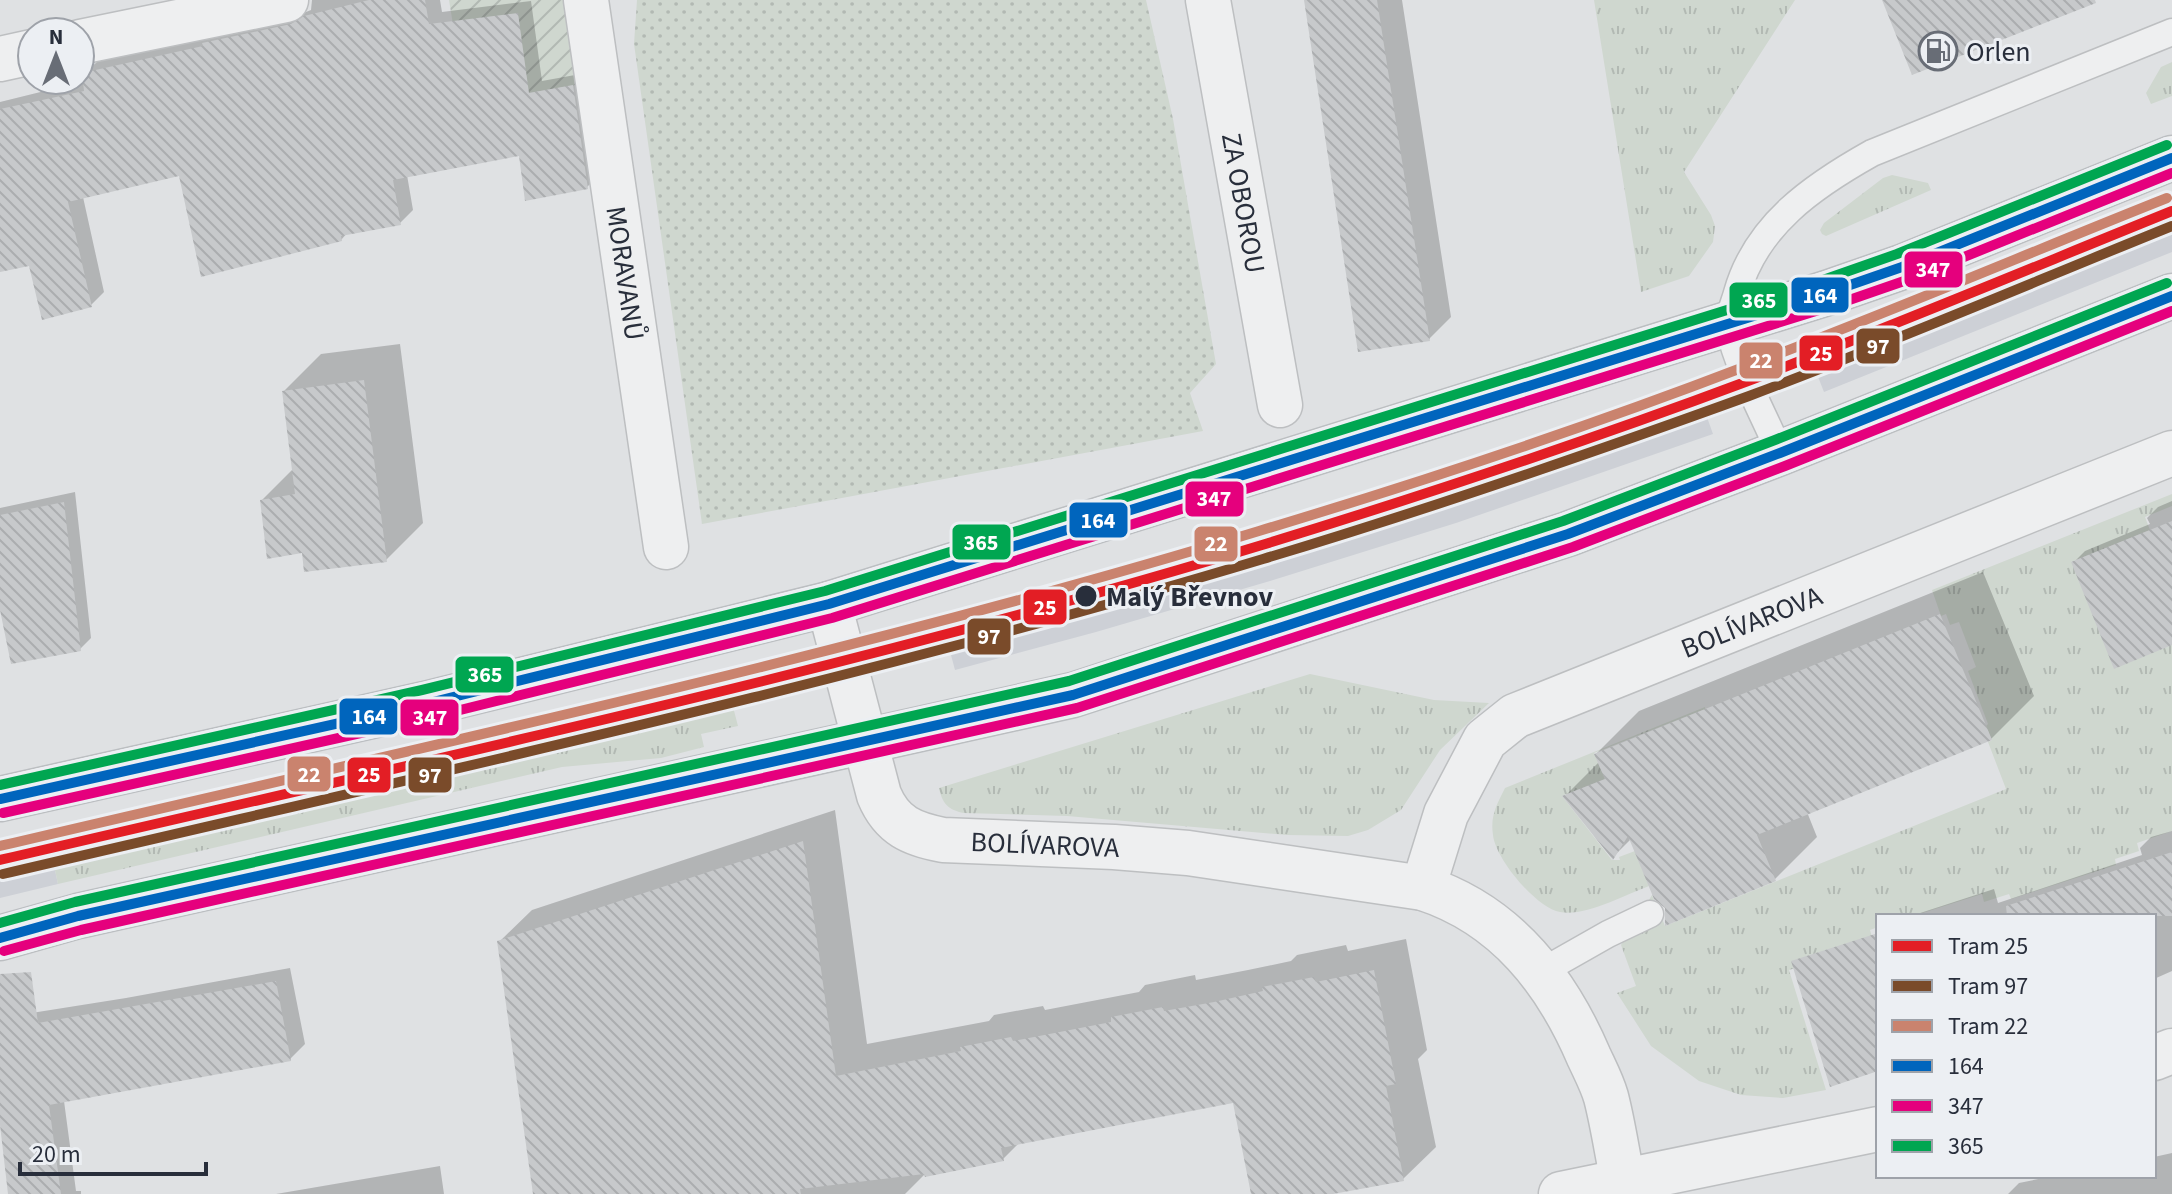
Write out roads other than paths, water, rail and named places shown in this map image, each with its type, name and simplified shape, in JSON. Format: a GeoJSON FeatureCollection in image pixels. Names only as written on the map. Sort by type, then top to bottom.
{"type":"FeatureCollection","features":[{"type":"Feature","properties":{"kind":"main road"},"geometry":{"type":"LineString","coordinates":[[0,799],[425,704],[829,604],[1728,325],[1902,267],[2172,158]]}},
{"type":"Feature","properties":{"kind":"main road"},"geometry":{"type":"LineString","coordinates":[[0,938],[78,916],[1073,695],[1568,534],[2172,296]]}},
{"type":"Feature","properties":{"kind":"street"},"geometry":{"type":"LineString","coordinates":[[96,39],[286,0]]}},
{"type":"Feature","properties":{"kind":"street","name":"MORAVANŮ"},"geometry":{"type":"LineString","coordinates":[[586,0],[666,547]]}},
{"type":"Feature","properties":{"kind":"street","name":"ZA OBOROU"},"geometry":{"type":"LineString","coordinates":[[1208,0],[1280,405]]}},
{"type":"Feature","properties":{"kind":"street","name":"BOLÍVAROVA"},"geometry":{"type":"LineString","coordinates":[[1423,888],[1446,814],[1478,752],[1485,740],[1515,716],[2172,453]]}},
{"type":"Feature","properties":{"kind":"street","name":"BOLÍVAROVA"},"geometry":{"type":"LineString","coordinates":[[829,604],[863,740],[884,808],[896,823],[919,836],[943,840],[1188,853],[1423,888],[1452,898],[1482,914],[1541,972],[1571,1015],[1605,1094],[1623,1181]]}},
{"type":"Feature","properties":{"kind":"street"},"geometry":{"type":"LineString","coordinates":[[1561,1194],[1876,1129]]}},
{"type":"Feature","properties":{"kind":"lane"},"geometry":{"type":"LineString","coordinates":[[1780,453],[1748,381],[1728,325],[1743,270],[1777,221],[1837,173],[1872,153],[2172,32]]}},
{"type":"Feature","properties":{"kind":"lane"},"geometry":{"type":"LineString","coordinates":[[1541,972],[1650,914]]}},
{"type":"Feature","properties":{"kind":"tram line","name":"22"},"geometry":{"type":"LineString","coordinates":[[0,846],[790,660],[1103,577],[1259,531],[1503,454],[1684,390],[2167,198]]}},
{"type":"Feature","properties":{"kind":"tram line","name":"25"},"geometry":{"type":"LineString","coordinates":[[0,860],[792,674],[1106,591],[1262,545],[1506,467],[1748,381],[2172,211]]}},
{"type":"Feature","properties":{"kind":"tram line","name":"97"},"geometry":{"type":"LineString","coordinates":[[3,874],[793,687],[950,647],[1263,559],[1508,481],[1749,396],[2172,226]]}},
{"type":"Feature","properties":{"kind":"place","name":"Orlen"},"geometry":{"type":"Point","coordinates":[1938,51]}},
{"type":"Feature","properties":{"kind":"place","name":"Malý Břevnov"},"geometry":{"type":"Point","coordinates":[1086,596]}}]}
